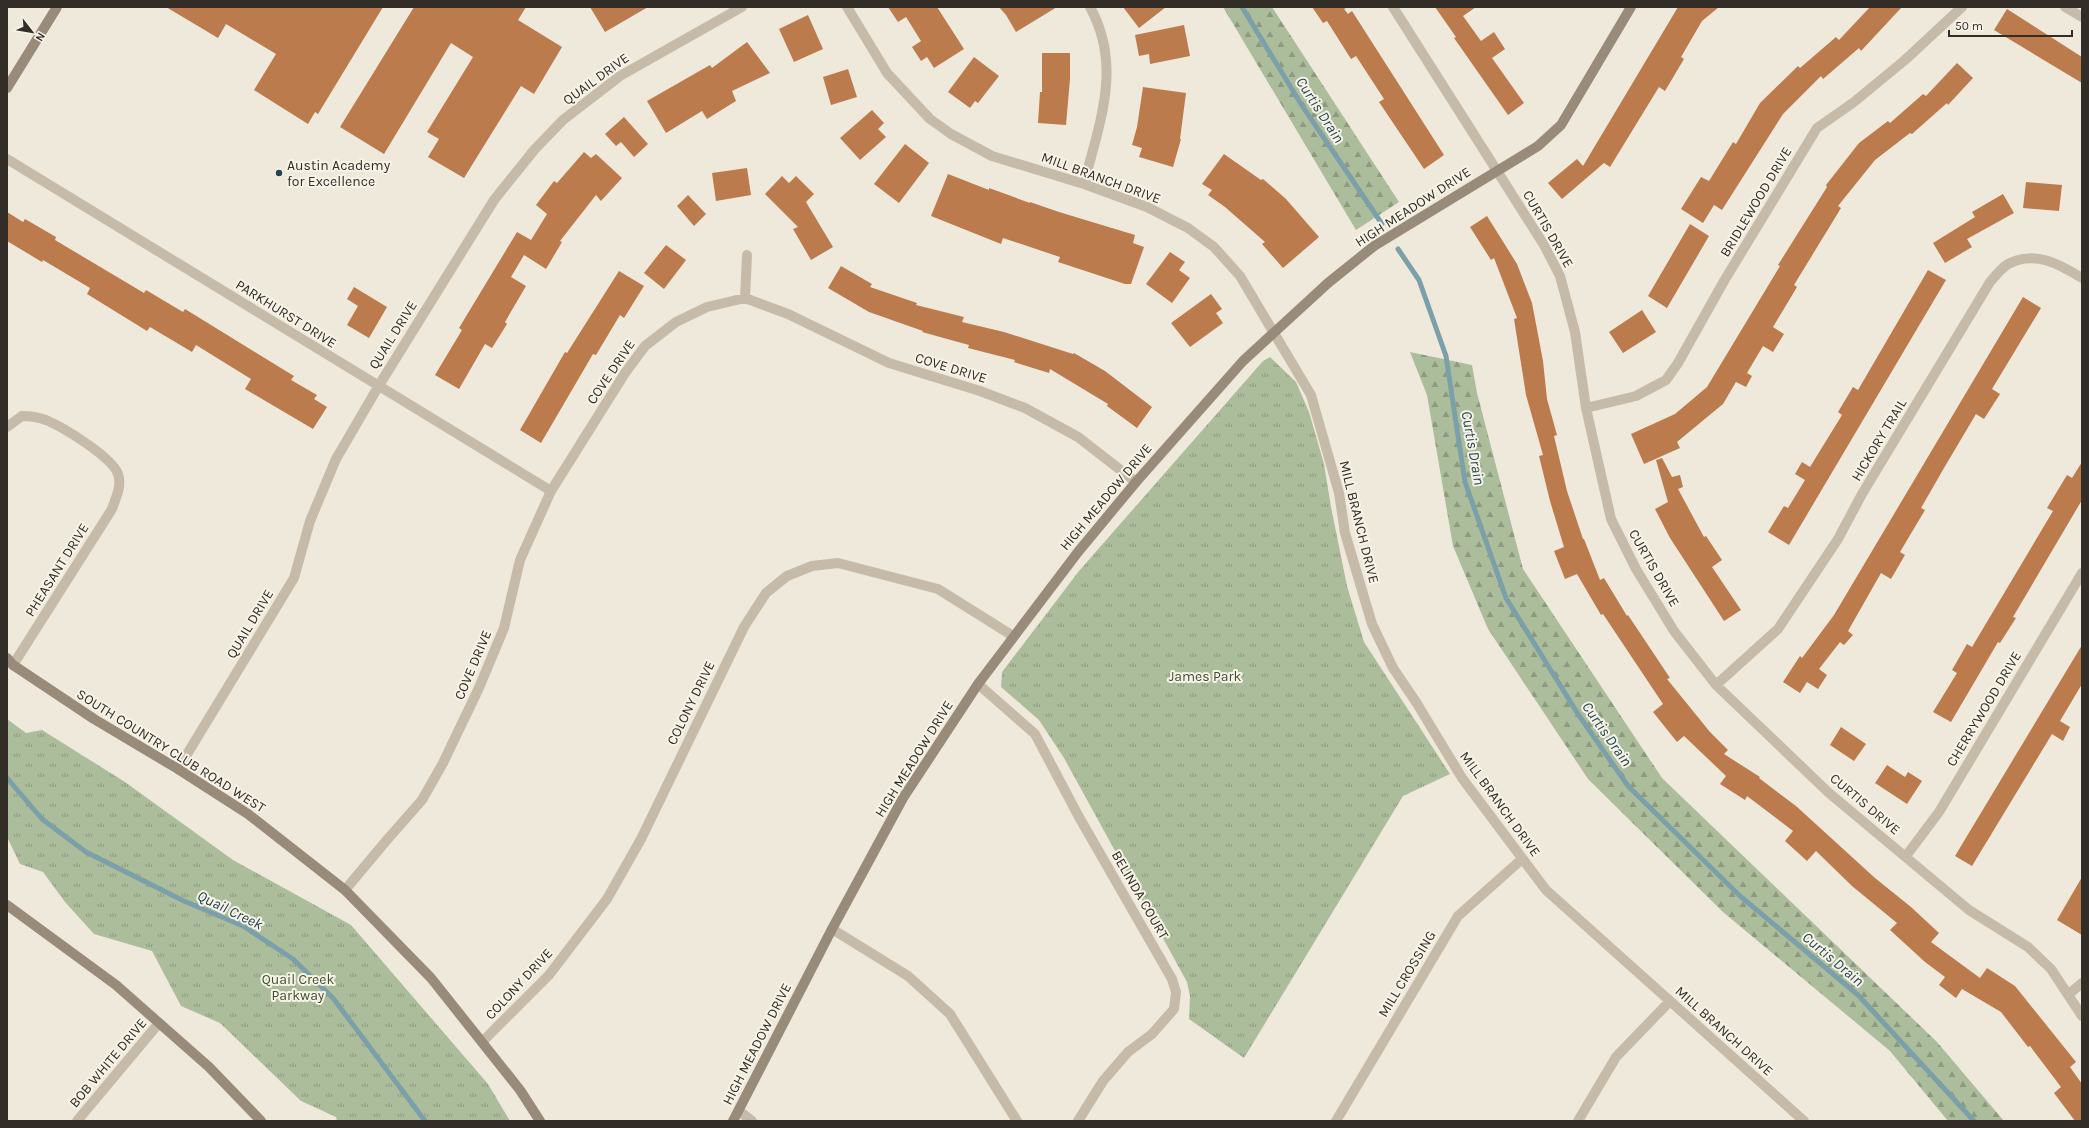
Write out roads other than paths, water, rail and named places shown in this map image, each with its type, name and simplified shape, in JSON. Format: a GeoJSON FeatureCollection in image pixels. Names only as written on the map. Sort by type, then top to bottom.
{"type":"FeatureCollection","features":[{"type":"Feature","properties":{"kind":"street"},"geometry":{"type":"LineString","coordinates":[[7,88],[58,7]]}},
{"type":"Feature","properties":{"kind":"street","name":"QUAIL DRIVE"},"geometry":{"type":"LineString","coordinates":[[178,768],[294,578],[310,521],[336,460],[378,387],[494,200],[535,149],[563,120],[620,76],[742,7]]}},
{"type":"Feature","properties":{"kind":"street","name":"MILL BRANCH DRIVE"},"geometry":{"type":"LineString","coordinates":[[846,7],[887,73],[930,119],[951,134],[992,156],[1084,184],[1147,207],[1188,228],[1214,247],[1240,276],[1311,395],[1339,494],[1345,533],[1370,616],[1393,668],[1416,702],[1462,778],[1546,890],[1804,1121]]}},
{"type":"Feature","properties":{"kind":"street"},"geometry":{"type":"LineString","coordinates":[[1084,184],[1107,88],[1108,63],[1098,22],[1090,7]]}},
{"type":"Feature","properties":{"kind":"street","name":"CURTIS DRIVE"},"geometry":{"type":"LineString","coordinates":[[1393,7],[1544,245],[1560,276],[1576,332],[1586,408],[1611,519],[1636,569],[1670,624],[1716,685],[1830,793],[1969,910],[2028,947],[2051,969],[2082,1016]]}},
{"type":"Feature","properties":{"kind":"street","name":"HIGH MEADOW DRIVE"},"geometry":{"type":"LineString","coordinates":[[733,1121],[739,1112],[832,929],[903,798],[978,684],[1013,636],[1136,482],[1243,361],[1328,283],[1374,246],[1496,170],[1538,146],[1561,125],[1631,7]]}},
{"type":"Feature","properties":{"kind":"street","name":"BRIDLEWOOD DRIVE"},"geometry":{"type":"LineString","coordinates":[[1586,408],[1636,396],[1666,380],[1678,363],[1724,281],[1817,128],[1854,102],[1910,55],[1962,7]]}},
{"type":"Feature","properties":{"kind":"street"},"geometry":{"type":"LineString","coordinates":[[2065,7],[2082,17]]}},
{"type":"Feature","properties":{"kind":"street","name":"PARKHURST DRIVE"},"geometry":{"type":"LineString","coordinates":[[7,159],[378,387],[551,491]]}},
{"type":"Feature","properties":{"kind":"street"},"geometry":{"type":"LineString","coordinates":[[745,298],[747,255]]}},
{"type":"Feature","properties":{"kind":"street","name":"HICKORY TRAIL"},"geometry":{"type":"LineString","coordinates":[[1716,685],[1778,629],[1838,539],[1862,494],[1990,282],[2007,265],[2027,257],[2042,259],[2057,264],[2082,278]]}},
{"type":"Feature","properties":{"kind":"street","name":"COVE DRIVE"},"geometry":{"type":"LineString","coordinates":[[345,890],[422,800],[443,763],[478,690],[504,628],[520,560],[551,491],[625,373],[645,346],[676,322],[708,307],[745,298],[788,314],[889,363],[980,391],[1024,408],[1078,437],[1136,482]]}},
{"type":"Feature","properties":{"kind":"street","name":"PHEASANT DRIVE"},"geometry":{"type":"LineString","coordinates":[[7,427],[22,416],[35,416],[48,421],[83,442],[115,467],[120,486],[112,510],[9,662]]}},
{"type":"Feature","properties":{"kind":"street","name":"COLONY DRIVE"},"geometry":{"type":"LineString","coordinates":[[482,1042],[549,975],[607,899],[641,839],[744,627],[766,593],[787,576],[812,566],[838,563],[938,589],[1013,636]]}},
{"type":"Feature","properties":{"kind":"street","name":"CHERRYWOOD DRIVE"},"geometry":{"type":"LineString","coordinates":[[1906,856],[1939,812],[2082,573]]}},
{"type":"Feature","properties":{"kind":"street","name":"SOUTH COUNTRY CLUB ROAD WEST"},"geometry":{"type":"LineString","coordinates":[[9,662],[94,719],[178,768],[248,814],[345,890],[431,978],[520,1090],[540,1121]]}},
{"type":"Feature","properties":{"kind":"street","name":"BELINDA COURT"},"geometry":{"type":"LineString","coordinates":[[978,684],[1036,734],[1079,817],[1172,979],[1176,992],[1174,1009],[1152,1034],[1123,1058],[1103,1081],[1078,1121]]}},
{"type":"Feature","properties":{"kind":"street","name":"MILL CROSSING"},"geometry":{"type":"LineString","coordinates":[[1336,1121],[1458,916],[1522,859]]}},
{"type":"Feature","properties":{"kind":"street"},"geometry":{"type":"LineString","coordinates":[[7,905],[116,985],[209,1067],[260,1121]]}},
{"type":"Feature","properties":{"kind":"street"},"geometry":{"type":"LineString","coordinates":[[832,929],[908,976],[950,1014],[1017,1121]]}},
{"type":"Feature","properties":{"kind":"street"},"geometry":{"type":"LineString","coordinates":[[2068,995],[2082,983]]}},
{"type":"Feature","properties":{"kind":"street"},"geometry":{"type":"LineString","coordinates":[[1578,1121],[1616,1057],[1670,1002]]}},
{"type":"Feature","properties":{"kind":"street","name":"BOB WHITE DRIVE"},"geometry":{"type":"LineString","coordinates":[[77,1121],[159,1023]]}},
{"type":"Feature","properties":{"kind":"street"},"geometry":{"type":"LineString","coordinates":[[739,1112],[752,1121]]}},
{"type":"Feature","properties":{"kind":"waterway","name":"Curtis Drain"},"geometry":{"type":"LineString","coordinates":[[1242,7],[1301,104],[1382,224]]}},
{"type":"Feature","properties":{"kind":"waterway","name":"Curtis Drain"},"geometry":{"type":"LineString","coordinates":[[1398,249],[1419,280],[1446,356],[1465,482],[1506,598],[1578,714],[1628,786],[1740,896],[1858,995],[1974,1121]]}},
{"type":"Feature","properties":{"kind":"waterway","name":"Quail Creek"},"geometry":{"type":"LineString","coordinates":[[7,778],[42,819],[86,852],[184,901],[243,926],[293,959],[333,998],[425,1121]]}},
{"type":"Feature","properties":{"kind":"place","name":"Austin Academy for Excellence"},"geometry":{"type":"Point","coordinates":[279,173]}},
{"type":"Feature","properties":{"kind":"park label","name":"James Park"},"geometry":{"type":"Point","coordinates":[1205,676]}},
{"type":"Feature","properties":{"kind":"park label","name":"Quail Creek Parkway"},"geometry":{"type":"Point","coordinates":[298,988]}}]}
